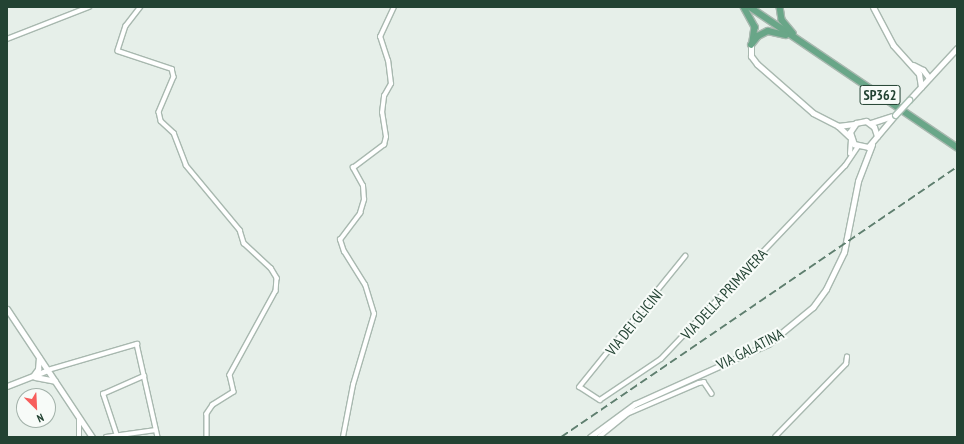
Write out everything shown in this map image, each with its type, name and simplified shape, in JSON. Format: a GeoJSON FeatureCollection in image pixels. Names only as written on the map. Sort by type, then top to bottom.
{"type":"FeatureCollection","features":[{"type":"Feature","properties":{"kind":"main road"},"geometry":{"type":"LineString","coordinates":[[744,7],[755,26],[751,45]]}},
{"type":"Feature","properties":{"kind":"main road","name":"SP362"},"geometry":{"type":"LineString","coordinates":[[750,7],[957,147]]}},
{"type":"Feature","properties":{"kind":"main road"},"geometry":{"type":"LineString","coordinates":[[780,7],[782,20],[803,43]]}},
{"type":"Feature","properties":{"kind":"main road"},"geometry":{"type":"LineString","coordinates":[[751,45],[758,36],[768,31],[779,32],[803,43]]}},
{"type":"Feature","properties":{"kind":"street"},"geometry":{"type":"LineString","coordinates":[[7,39],[89,7]]}},
{"type":"Feature","properties":{"kind":"street"},"geometry":{"type":"LineString","coordinates":[[141,7],[126,26],[118,51],[172,69],[174,77],[160,112],[161,121],[174,134],[186,165],[240,230],[244,243],[272,268],[277,278],[276,291],[230,375],[234,392],[214,405],[207,414],[204,428],[207,437]]}},
{"type":"Feature","properties":{"kind":"street"},"geometry":{"type":"LineString","coordinates":[[343,437],[353,385],[374,314],[365,285],[344,252],[340,240],[360,213],[364,200],[363,186],[353,168],[384,145],[386,137],[382,113],[384,96],[391,84],[388,61],[380,37],[394,7]]}},
{"type":"Feature","properties":{"kind":"street"},"geometry":{"type":"LineString","coordinates":[[873,7],[893,45],[913,65],[929,78]]}},
{"type":"Feature","properties":{"kind":"street"},"geometry":{"type":"LineString","coordinates":[[751,45],[751,56],[756,64],[813,113],[838,126],[861,147]]}},
{"type":"Feature","properties":{"kind":"street"},"geometry":{"type":"LineString","coordinates":[[872,145],[877,136],[895,115],[957,48]]}},
{"type":"Feature","properties":{"kind":"street"},"geometry":{"type":"LineString","coordinates":[[921,72],[939,67]]}},
{"type":"Feature","properties":{"kind":"street"},"geometry":{"type":"LineString","coordinates":[[921,72],[921,87]]}},
{"type":"Feature","properties":{"kind":"street"},"geometry":{"type":"LineString","coordinates":[[838,126],[863,121],[871,123],[895,115]]}},
{"type":"Feature","properties":{"kind":"street"},"geometry":{"type":"LineString","coordinates":[[871,123],[877,136]]}},
{"type":"Feature","properties":{"kind":"street","name":"VIA DELLA PRIMAVERA"},"geometry":{"type":"LineString","coordinates":[[580,387],[600,400],[661,359],[845,166],[850,155],[850,138],[854,124]]}},
{"type":"Feature","properties":{"kind":"street","name":"VIA DELLA PRIMAVERA"},"geometry":{"type":"LineString","coordinates":[[850,155],[861,147],[872,145]]}},
{"type":"Feature","properties":{"kind":"street","name":"VIA GALATINA"},"geometry":{"type":"LineString","coordinates":[[590,437],[635,404],[768,344],[799,321],[826,289],[844,252],[864,163],[872,145]]}},
{"type":"Feature","properties":{"kind":"street","name":"VIA GALATINA"},"geometry":{"type":"LineString","coordinates":[[861,147],[864,163]]}},
{"type":"Feature","properties":{"kind":"street","name":"VIA DEI GLICINI"},"geometry":{"type":"LineString","coordinates":[[580,387],[686,256]]}},
{"type":"Feature","properties":{"kind":"street"},"geometry":{"type":"LineString","coordinates":[[7,309],[92,437]]}},
{"type":"Feature","properties":{"kind":"street"},"geometry":{"type":"LineString","coordinates":[[7,386],[48,370],[137,344],[158,437]]}},
{"type":"Feature","properties":{"kind":"street"},"geometry":{"type":"LineString","coordinates":[[32,377],[38,369],[39,357]]}},
{"type":"Feature","properties":{"kind":"street"},"geometry":{"type":"LineString","coordinates":[[775,437],[846,364],[847,357]]}},
{"type":"Feature","properties":{"kind":"street"},"geometry":{"type":"LineString","coordinates":[[117,436],[103,394],[144,376]]}},
{"type":"Feature","properties":{"kind":"street"},"geometry":{"type":"LineString","coordinates":[[32,377],[56,382]]}},
{"type":"Feature","properties":{"kind":"street"},"geometry":{"type":"LineString","coordinates":[[599,437],[626,414],[699,383],[704,382],[712,394]]}},
{"type":"Feature","properties":{"kind":"street"},"geometry":{"type":"LineString","coordinates":[[79,418],[79,437]]}},
{"type":"Feature","properties":{"kind":"street"},"geometry":{"type":"LineString","coordinates":[[106,437],[156,430]]}},
{"type":"Feature","properties":{"kind":"railway"},"geometry":{"type":"LineString","coordinates":[[561,437],[957,167]]}}]}
